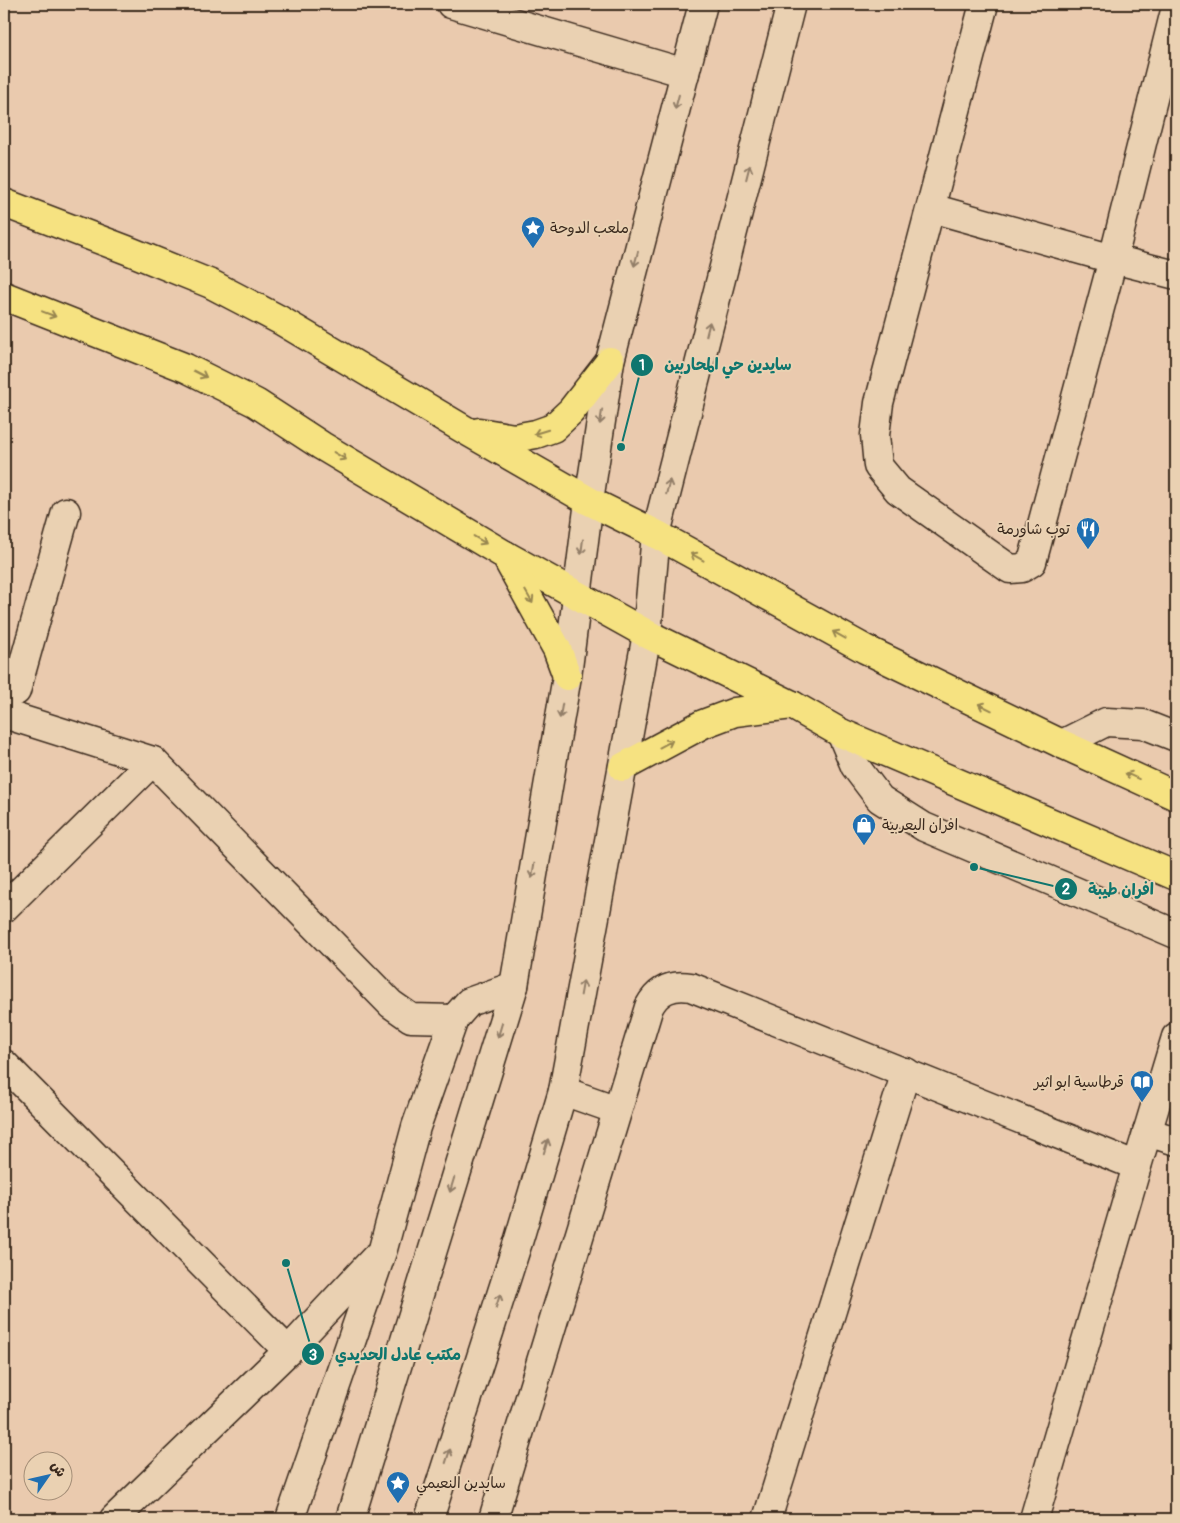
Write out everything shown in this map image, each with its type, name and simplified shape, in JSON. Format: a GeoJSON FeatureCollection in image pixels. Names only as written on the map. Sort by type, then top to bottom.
{"type":"FeatureCollection","features":[{"type":"Feature","properties":{"kind":"main road"},"geometry":{"type":"LineString","coordinates":[[4,203],[211,284],[280,320],[589,501],[656,534],[864,649],[1062,744],[1176,796]]}},
{"type":"Feature","properties":{"kind":"main road"},"geometry":{"type":"LineString","coordinates":[[4,296],[186,368],[256,403],[322,446],[505,555],[647,634],[792,706],[841,734],[1176,876]]}},
{"type":"Feature","properties":{"kind":"main road"},"geometry":{"type":"LineString","coordinates":[[465,430],[514,438],[536,434],[553,428],[571,411],[610,361]]}},
{"type":"Feature","properties":{"kind":"main road"},"geometry":{"type":"LineString","coordinates":[[505,555],[557,649],[567,676]]}},
{"type":"Feature","properties":{"kind":"main road"},"geometry":{"type":"LineString","coordinates":[[623,766],[703,724],[735,712],[792,706]]}},
{"type":"Feature","properties":{"kind":"street"},"geometry":{"type":"LineString","coordinates":[[451,4],[685,73]]}},
{"type":"Feature","properties":{"kind":"street"},"geometry":{"type":"LineString","coordinates":[[350,1519],[514,986],[567,676],[589,501],[610,361],[703,4]]}},
{"type":"Feature","properties":{"kind":"street"},"geometry":{"type":"LineString","coordinates":[[429,1519],[519,1238],[563,1091],[647,634],[656,534],[791,4]]}},
{"type":"Feature","properties":{"kind":"street"},"geometry":{"type":"LineString","coordinates":[[984,4],[879,403],[875,435],[878,466],[898,490],[1010,569],[1022,568],[1032,562],[1113,259],[1176,7]]}},
{"type":"Feature","properties":{"kind":"street"},"geometry":{"type":"LineString","coordinates":[[931,208],[1176,275]]}},
{"type":"Feature","properties":{"kind":"street"},"geometry":{"type":"LineString","coordinates":[[4,685],[16,691],[66,512]]}},
{"type":"Feature","properties":{"kind":"street"},"geometry":{"type":"LineString","coordinates":[[4,714],[153,761],[391,1004],[411,1018],[454,1019]]}},
{"type":"Feature","properties":{"kind":"street"},"geometry":{"type":"LineString","coordinates":[[1062,744],[1106,722],[1143,724],[1176,737]]}},
{"type":"Feature","properties":{"kind":"street"},"geometry":{"type":"LineString","coordinates":[[841,734],[855,766],[880,799],[924,827],[1176,934]]}},
{"type":"Feature","properties":{"kind":"street"},"geometry":{"type":"LineString","coordinates":[[4,908],[153,761]]}},
{"type":"Feature","properties":{"kind":"street"},"geometry":{"type":"LineString","coordinates":[[290,1519],[382,1249],[416,1128],[454,1019],[469,1002],[514,986]]}},
{"type":"Feature","properties":{"kind":"street"},"geometry":{"type":"LineString","coordinates":[[492,1519],[616,1110],[649,1007],[661,991],[670,987],[690,987],[1137,1166]]}},
{"type":"Feature","properties":{"kind":"street"},"geometry":{"type":"LineString","coordinates":[[1034,1519],[1176,1037]]}},
{"type":"Feature","properties":{"kind":"street"},"geometry":{"type":"LineString","coordinates":[[4,1064],[288,1351]]}},
{"type":"Feature","properties":{"kind":"street"},"geometry":{"type":"LineString","coordinates":[[767,1519],[906,1072]]}},
{"type":"Feature","properties":{"kind":"street"},"geometry":{"type":"LineString","coordinates":[[563,1091],[616,1110]]}},
{"type":"Feature","properties":{"kind":"street"},"geometry":{"type":"LineString","coordinates":[[1147,1132],[1176,1141]]}},
{"type":"Feature","properties":{"kind":"street"},"geometry":{"type":"LineString","coordinates":[[114,1519],[288,1351],[382,1249]]}},
{"type":"Feature","properties":{"kind":"place","name":"ملعب الدوحة"},"geometry":{"type":"Point","coordinates":[533,249]}},
{"type":"Feature","properties":{"kind":"place","name":"سايدين حي المحاربين"},"geometry":{"type":"Point","coordinates":[621,447]}},
{"type":"Feature","properties":{"kind":"place","name":"توب شاورمة"},"geometry":{"type":"Point","coordinates":[1088,550]}},
{"type":"Feature","properties":{"kind":"place","name":"افران اليعربية"},"geometry":{"type":"Point","coordinates":[864,846]}},
{"type":"Feature","properties":{"kind":"place","name":"افران طيبة"},"geometry":{"type":"Point","coordinates":[974,867]}},
{"type":"Feature","properties":{"kind":"place","name":"قرطاسية ابو اثير"},"geometry":{"type":"Point","coordinates":[1142,1103]}},
{"type":"Feature","properties":{"kind":"place","name":"مكتب عادل الحديدي"},"geometry":{"type":"Point","coordinates":[286,1263]}},
{"type":"Feature","properties":{"kind":"place","name":"سايدين النعيمي"},"geometry":{"type":"Point","coordinates":[398,1504]}}]}
